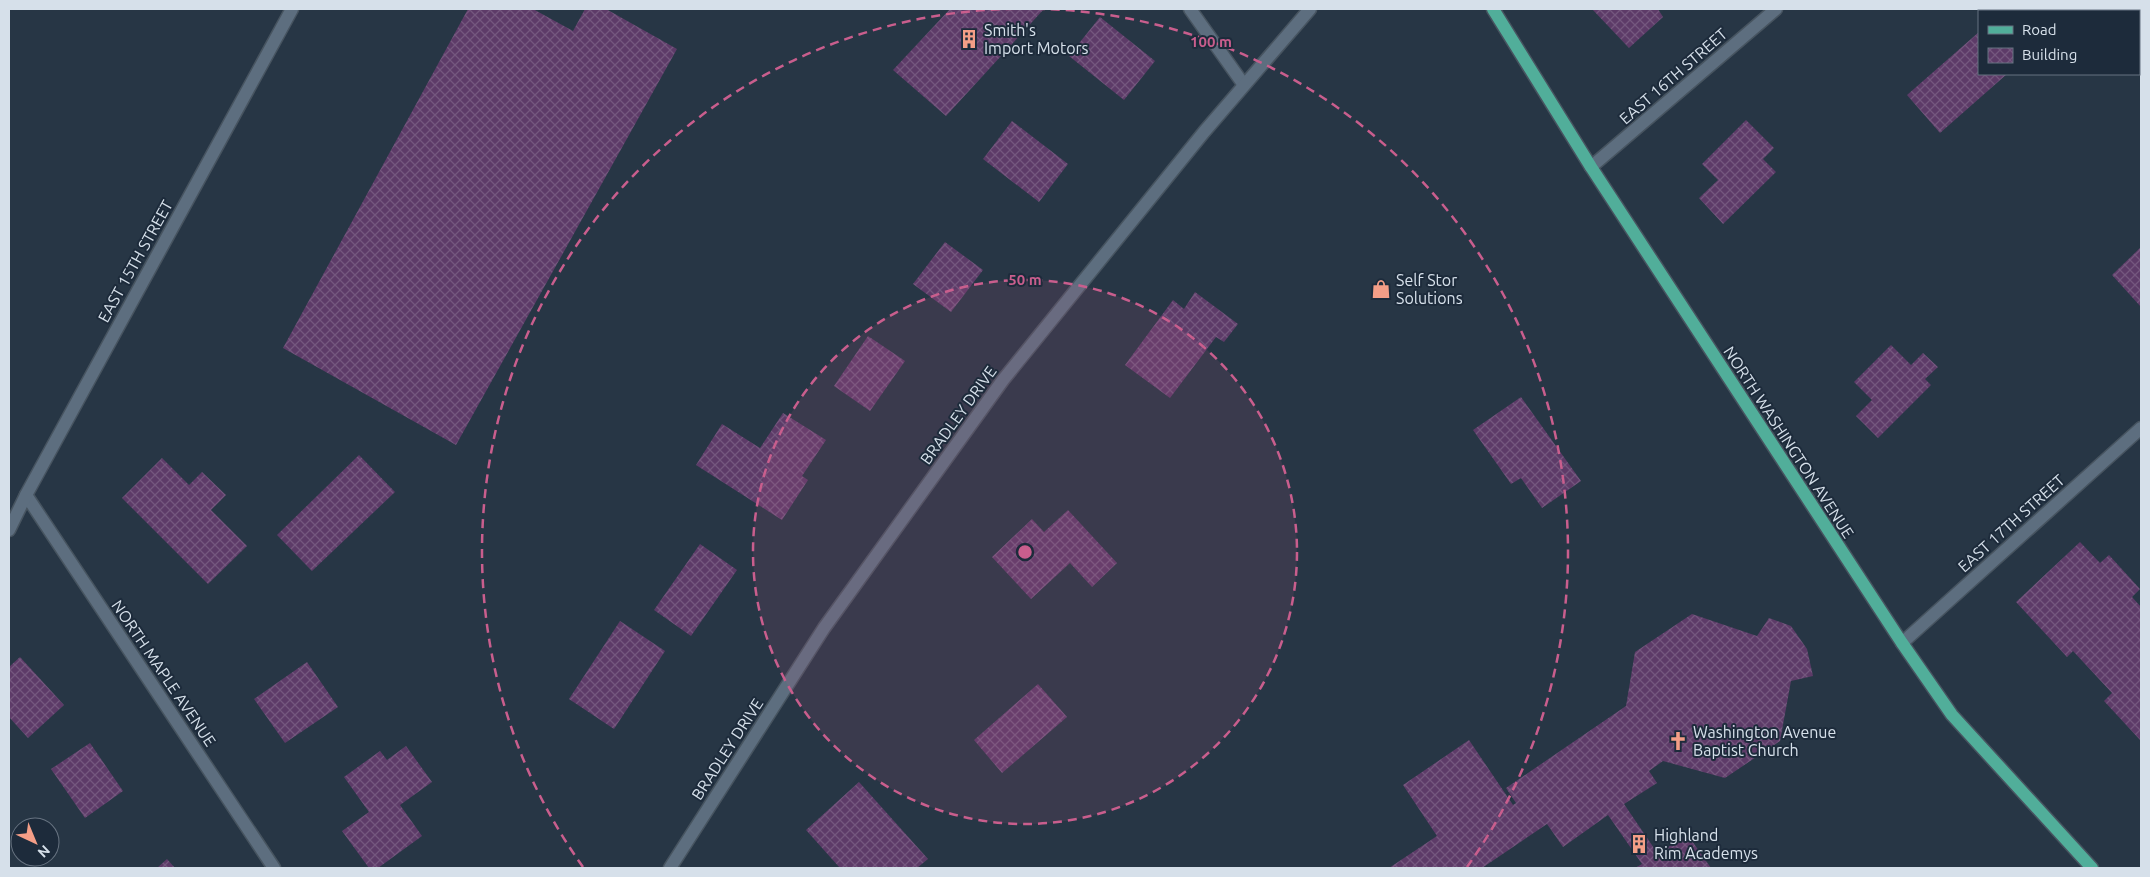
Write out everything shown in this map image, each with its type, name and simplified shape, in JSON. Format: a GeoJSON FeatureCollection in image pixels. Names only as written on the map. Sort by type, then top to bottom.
{"type":"FeatureCollection","features":[{"type":"Feature","properties":{"kind":"main road","name":"NORTH WASHINGTON AVENUE"},"geometry":{"type":"LineString","coordinates":[[1493,9],[1590,167],[1902,643],[1952,715],[2092,868]]}},
{"type":"Feature","properties":{"kind":"street","name":"EAST 15TH STREET"},"geometry":{"type":"LineString","coordinates":[[9,530],[26,495],[292,9]]}},
{"type":"Feature","properties":{"kind":"street"},"geometry":{"type":"LineString","coordinates":[[1190,9],[1244,85]]}},
{"type":"Feature","properties":{"kind":"street","name":"BRADLEY DRIVE"},"geometry":{"type":"LineString","coordinates":[[670,868],[824,628],[1003,380],[1204,132],[1310,9]]}},
{"type":"Feature","properties":{"kind":"street","name":"EAST 16TH STREET"},"geometry":{"type":"LineString","coordinates":[[1590,167],[1776,9]]}},
{"type":"Feature","properties":{"kind":"street","name":"EAST 17TH STREET"},"geometry":{"type":"LineString","coordinates":[[1902,643],[2141,428]]}},
{"type":"Feature","properties":{"kind":"street","name":"NORTH MAPLE AVENUE"},"geometry":{"type":"LineString","coordinates":[[26,495],[274,868]]}},
{"type":"Feature","properties":{"kind":"building"},"geometry":{"type":"Polygon","coordinates":[[[468,9],[533,9],[573,31],[585,9],[606,9],[677,49],[456,445],[283,348],[468,9]]]}},
{"type":"Feature","properties":{"kind":"building","name":"Smith's Import Motors"},"geometry":{"type":"Polygon","coordinates":[[[950,9],[1044,9],[946,116],[893,70],[950,9]]]}},
{"type":"Feature","properties":{"kind":"building"},"geometry":{"type":"Polygon","coordinates":[[[1592,9],[1658,9],[1663,17],[1629,48],[1592,9]]]}},
{"type":"Feature","properties":{"kind":"building"},"geometry":{"type":"Polygon","coordinates":[[[1100,17],[1155,61],[1124,100],[1069,56],[1100,17]]]}},
{"type":"Feature","properties":{"kind":"building"},"geometry":{"type":"Polygon","coordinates":[[[1978,33],[1978,75],[2006,75],[1940,133],[1907,95],[1978,33]]]}},
{"type":"Feature","properties":{"kind":"building"},"geometry":{"type":"Polygon","coordinates":[[[1746,120],[1774,148],[1763,159],[1776,172],[1723,224],[1699,198],[1718,180],[1702,164],[1746,120]]]}},
{"type":"Feature","properties":{"kind":"building"},"geometry":{"type":"Polygon","coordinates":[[[1012,121],[1068,164],[1039,202],[983,159],[1012,121]]]}},
{"type":"Feature","properties":{"kind":"building"},"geometry":{"type":"Polygon","coordinates":[[[945,242],[983,270],[951,312],[913,284],[945,242]]]}},
{"type":"Feature","properties":{"kind":"building"},"geometry":{"type":"Polygon","coordinates":[[[2141,247],[2141,307],[2112,275],[2141,247]]]}},
{"type":"Feature","properties":{"kind":"building"},"geometry":{"type":"Polygon","coordinates":[[[1195,292],[1238,324],[1224,342],[1216,337],[1170,398],[1125,365],[1173,300],[1184,309],[1195,292]]]}},
{"type":"Feature","properties":{"kind":"building"},"geometry":{"type":"Polygon","coordinates":[[[868,336],[905,361],[870,411],[834,386],[868,336]]]}},
{"type":"Feature","properties":{"kind":"building"},"geometry":{"type":"Polygon","coordinates":[[[1891,345],[1911,365],[1923,353],[1938,367],[1925,379],[1931,385],[1878,438],[1856,416],[1872,400],[1854,382],[1891,345]]]}},
{"type":"Feature","properties":{"kind":"building"},"geometry":{"type":"Polygon","coordinates":[[[1521,397],[1581,481],[1542,508],[1521,478],[1511,484],[1473,430],[1521,397]]]}},
{"type":"Feature","properties":{"kind":"building"},"geometry":{"type":"Polygon","coordinates":[[[783,413],[826,440],[802,476],[808,480],[782,520],[696,465],[722,424],[760,448],[783,413]]]}},
{"type":"Feature","properties":{"kind":"building"},"geometry":{"type":"Polygon","coordinates":[[[359,455],[395,492],[312,571],[277,535],[359,455]]]}},
{"type":"Feature","properties":{"kind":"building"},"geometry":{"type":"Polygon","coordinates":[[[162,458],[189,485],[202,472],[226,495],[211,510],[247,546],[208,584],[122,498],[162,458]]]}},
{"type":"Feature","properties":{"kind":"building"},"geometry":{"type":"Polygon","coordinates":[[[1068,510],[1117,563],[1092,587],[1070,563],[1031,599],[992,557],[1032,519],[1044,532],[1068,510]]]}},
{"type":"Feature","properties":{"kind":"building"},"geometry":{"type":"Polygon","coordinates":[[[2080,542],[2100,563],[2109,555],[2140,589],[2132,597],[2141,607],[2141,741],[2104,701],[2112,693],[2073,651],[2067,657],[2016,602],[2080,542]]]}},
{"type":"Feature","properties":{"kind":"building"},"geometry":{"type":"Polygon","coordinates":[[[700,544],[737,570],[691,636],[654,610],[700,544]]]}},
{"type":"Feature","properties":{"kind":"building","name":"Washington Avenue Baptist Church"},"geometry":{"type":"Polygon","coordinates":[[[1692,614],[1757,636],[1769,618],[1791,626],[1807,649],[1813,676],[1791,681],[1780,741],[1725,778],[1663,761],[1649,771],[1657,783],[1624,804],[1658,854],[1687,834],[1711,868],[1635,868],[1642,864],[1608,815],[1563,847],[1547,824],[1482,868],[1389,868],[1437,836],[1403,785],[1469,740],[1513,805],[1516,803],[1506,788],[1626,706],[1635,652],[1692,614]]]}},
{"type":"Feature","properties":{"kind":"building"},"geometry":{"type":"Polygon","coordinates":[[[620,621],[665,651],[614,729],[569,699],[620,621]]]}},
{"type":"Feature","properties":{"kind":"building"},"geometry":{"type":"Polygon","coordinates":[[[20,657],[64,705],[28,738],[9,717],[9,667],[20,657]]]}},
{"type":"Feature","properties":{"kind":"building"},"geometry":{"type":"Polygon","coordinates":[[[307,662],[338,707],[285,743],[254,699],[307,662]]]}},
{"type":"Feature","properties":{"kind":"building"},"geometry":{"type":"Polygon","coordinates":[[[1038,684],[1067,717],[1002,773],[974,740],[1038,684]]]}},
{"type":"Feature","properties":{"kind":"building"},"geometry":{"type":"Polygon","coordinates":[[[90,743],[123,791],[85,818],[51,769],[90,743]]]}},
{"type":"Feature","properties":{"kind":"building"},"geometry":{"type":"Polygon","coordinates":[[[406,746],[432,782],[400,805],[422,836],[378,868],[369,868],[342,831],[369,812],[344,777],[380,751],[387,760],[406,746]]]}},
{"type":"Feature","properties":{"kind":"building"},"geometry":{"type":"Polygon","coordinates":[[[859,782],[928,859],[917,868],[840,868],[806,830],[859,782]]]}},
{"type":"Feature","properties":{"kind":"building"},"geometry":{"type":"Polygon","coordinates":[[[167,859],[175,868],[157,868],[167,859]]]}},
{"type":"Feature","properties":{"kind":"place","name":"Smith's Import Motors"},"geometry":{"type":"Point","coordinates":[969,39]}},
{"type":"Feature","properties":{"kind":"place","name":"Self Stor Solutions"},"geometry":{"type":"Point","coordinates":[1381,289]}},
{"type":"Feature","properties":{"kind":"place","name":"Washington Avenue Baptist Church"},"geometry":{"type":"Point","coordinates":[1678,741]}},
{"type":"Feature","properties":{"kind":"place","name":"Highland Rim Academys"},"geometry":{"type":"Point","coordinates":[1639,844]}}]}
